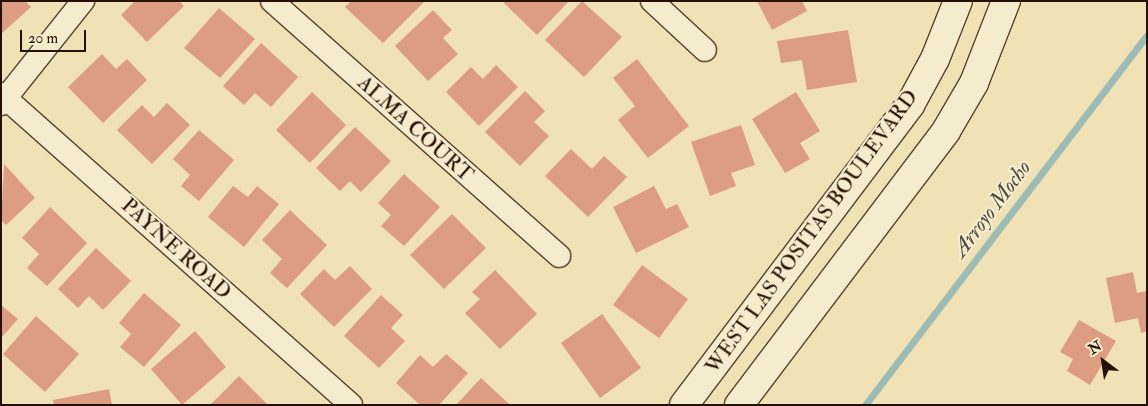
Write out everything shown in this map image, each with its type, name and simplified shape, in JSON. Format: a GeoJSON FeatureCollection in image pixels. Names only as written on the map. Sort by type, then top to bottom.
{"type":"FeatureCollection","features":[{"type":"Feature","properties":{"kind":"main road","name":"WEST LAS POSITAS BOULEVARD"},"geometry":{"type":"LineString","coordinates":[[684,405],[910,105],[935,59],[958,1]]}},
{"type":"Feature","properties":{"kind":"main road","name":"WEST LAS POSITAS BOULEVARD"},"geometry":{"type":"LineString","coordinates":[[739,405],[946,131],[974,83],[1006,1]]}},
{"type":"Feature","properties":{"kind":"street"},"geometry":{"type":"LineString","coordinates":[[3,99],[83,1]]}},
{"type":"Feature","properties":{"kind":"street","name":"ALMA COURT"},"geometry":{"type":"LineString","coordinates":[[272,1],[559,256]]}},
{"type":"Feature","properties":{"kind":"street"},"geometry":{"type":"LineString","coordinates":[[652,1],[705,50]]}},
{"type":"Feature","properties":{"kind":"street","name":"PAYNE ROAD"},"geometry":{"type":"LineString","coordinates":[[3,99],[337,400]]}},
{"type":"Feature","properties":{"kind":"building"},"geometry":{"type":"Polygon","coordinates":[[[1,1],[25,1],[31,7],[1,34],[1,1]]]}},
{"type":"Feature","properties":{"kind":"building"},"geometry":{"type":"Polygon","coordinates":[[[135,1],[179,1],[184,6],[147,42],[121,15],[135,1]]]}},
{"type":"Feature","properties":{"kind":"building"},"geometry":{"type":"Polygon","coordinates":[[[351,1],[425,1],[383,43],[345,7],[351,1]]]}},
{"type":"Feature","properties":{"kind":"building"},"geometry":{"type":"Polygon","coordinates":[[[505,1],[569,1],[537,35],[504,3],[505,1]]]}},
{"type":"Feature","properties":{"kind":"building"},"geometry":{"type":"Polygon","coordinates":[[[582,1],[622,37],[584,77],[545,40],[582,1]]]}},
{"type":"Feature","properties":{"kind":"building"},"geometry":{"type":"Polygon","coordinates":[[[757,1],[802,1],[807,11],[772,30],[757,1]]]}},
{"type":"Feature","properties":{"kind":"building"},"geometry":{"type":"Polygon","coordinates":[[[219,8],[255,39],[220,78],[184,48],[219,8]]]}},
{"type":"Feature","properties":{"kind":"building"},"geometry":{"type":"Polygon","coordinates":[[[433,10],[452,30],[443,38],[458,54],[428,81],[395,46],[433,10]]]}},
{"type":"Feature","properties":{"kind":"building"},"geometry":{"type":"Polygon","coordinates":[[[848,30],[857,82],[807,90],[802,60],[781,63],[777,41],[848,30]]]}},
{"type":"Feature","properties":{"kind":"building"},"geometry":{"type":"Polygon","coordinates":[[[261,43],[298,77],[271,107],[255,93],[244,105],[223,86],[261,43]]]}},
{"type":"Feature","properties":{"kind":"building"},"geometry":{"type":"Polygon","coordinates":[[[102,54],[116,69],[127,59],[147,80],[103,123],[68,87],[102,54]]]}},
{"type":"Feature","properties":{"kind":"building"},"geometry":{"type":"Polygon","coordinates":[[[637,59],[689,126],[648,158],[618,120],[635,106],[613,78],[637,59]]]}},
{"type":"Feature","properties":{"kind":"building"},"geometry":{"type":"Polygon","coordinates":[[[496,65],[518,87],[479,126],[446,92],[471,67],[483,79],[496,65]]]}},
{"type":"Feature","properties":{"kind":"building"},"geometry":{"type":"Polygon","coordinates":[[[525,91],[545,111],[534,122],[549,136],[520,166],[485,132],[525,91]]]}},
{"type":"Feature","properties":{"kind":"building"},"geometry":{"type":"Polygon","coordinates":[[[312,92],[346,125],[310,163],[276,130],[312,92]]]}},
{"type":"Feature","properties":{"kind":"building"},"geometry":{"type":"Polygon","coordinates":[[[796,92],[820,131],[800,143],[810,159],[785,173],[752,119],[796,92]]]}},
{"type":"Feature","properties":{"kind":"building"},"geometry":{"type":"Polygon","coordinates":[[[167,103],[190,125],[152,164],[117,130],[142,105],[154,117],[167,103]]]}},
{"type":"Feature","properties":{"kind":"building"},"geometry":{"type":"Polygon","coordinates":[[[741,125],[755,165],[731,173],[736,186],[710,196],[691,142],[741,125]]]}},
{"type":"Feature","properties":{"kind":"building"},"geometry":{"type":"Polygon","coordinates":[[[355,127],[391,161],[361,192],[350,181],[340,191],[316,168],[355,127]]]}},
{"type":"Feature","properties":{"kind":"building"},"geometry":{"type":"Polygon","coordinates":[[[199,130],[234,160],[199,201],[181,186],[190,175],[173,159],[199,130]]]}},
{"type":"Feature","properties":{"kind":"building"},"geometry":{"type":"Polygon","coordinates":[[[571,149],[592,169],[604,156],[627,177],[588,217],[545,176],[571,149]]]}},
{"type":"Feature","properties":{"kind":"building"},"geometry":{"type":"Polygon","coordinates":[[[4,164],[35,198],[6,225],[1,220],[4,164]]]}},
{"type":"Feature","properties":{"kind":"building"},"geometry":{"type":"Polygon","coordinates":[[[404,174],[440,207],[404,246],[381,226],[391,215],[378,203],[404,174]]]}},
{"type":"Feature","properties":{"kind":"building"},"geometry":{"type":"Polygon","coordinates":[[[233,186],[248,197],[257,186],[279,204],[244,247],[208,217],[233,186]]]}},
{"type":"Feature","properties":{"kind":"building"},"geometry":{"type":"Polygon","coordinates":[[[654,186],[666,209],[677,204],[689,227],[636,253],[613,207],[654,186]]]}},
{"type":"Feature","properties":{"kind":"building"},"geometry":{"type":"Polygon","coordinates":[[[50,207],[87,243],[47,286],[27,268],[39,254],[22,238],[50,207]]]}},
{"type":"Feature","properties":{"kind":"building"},"geometry":{"type":"Polygon","coordinates":[[[290,210],[327,245],[287,288],[270,273],[282,259],[262,240],[290,210]]]}},
{"type":"Feature","properties":{"kind":"building"},"geometry":{"type":"Polygon","coordinates":[[[452,214],[486,248],[444,289],[410,255],[452,214]]]}},
{"type":"Feature","properties":{"kind":"building"},"geometry":{"type":"Polygon","coordinates":[[[96,248],[131,281],[103,310],[89,296],[78,308],[58,289],[96,248]]]}},
{"type":"Feature","properties":{"kind":"building"},"geometry":{"type":"Polygon","coordinates":[[[642,265],[688,299],[659,338],[613,305],[642,265]]]}},
{"type":"Feature","properties":{"kind":"building"},"geometry":{"type":"Polygon","coordinates":[[[350,266],[372,289],[334,327],[300,294],[324,269],[335,280],[350,266]]]}},
{"type":"Feature","properties":{"kind":"building"},"geometry":{"type":"Polygon","coordinates":[[[495,270],[537,314],[500,349],[465,313],[480,299],[472,292],[495,270]]]}},
{"type":"Feature","properties":{"kind":"building"},"geometry":{"type":"Polygon","coordinates":[[[1133,272],[1137,293],[1147,291],[1147,331],[1141,333],[1138,318],[1115,323],[1106,278],[1133,272]]]}},
{"type":"Feature","properties":{"kind":"building"},"geometry":{"type":"Polygon","coordinates":[[[144,293],[181,325],[144,367],[120,347],[131,334],[119,323],[144,293]]]}},
{"type":"Feature","properties":{"kind":"building"},"geometry":{"type":"Polygon","coordinates":[[[381,295],[403,315],[391,328],[405,341],[379,368],[344,336],[381,295]]]}},
{"type":"Feature","properties":{"kind":"building"},"geometry":{"type":"Polygon","coordinates":[[[1,305],[18,319],[1,338],[1,305]]]}},
{"type":"Feature","properties":{"kind":"building"},"geometry":{"type":"Polygon","coordinates":[[[602,314],[641,368],[600,398],[561,343],[602,314]]]}},
{"type":"Feature","properties":{"kind":"building"},"geometry":{"type":"Polygon","coordinates":[[[36,316],[79,354],[45,392],[3,354],[36,316]]]}},
{"type":"Feature","properties":{"kind":"building"},"geometry":{"type":"Polygon","coordinates":[[[1079,320],[1116,341],[1090,385],[1067,371],[1073,359],[1060,352],[1079,320]]]}},
{"type":"Feature","properties":{"kind":"building"},"geometry":{"type":"Polygon","coordinates":[[[195,331],[226,367],[182,405],[151,369],[195,331]]]}},
{"type":"Feature","properties":{"kind":"building"},"geometry":{"type":"Polygon","coordinates":[[[446,354],[468,373],[439,405],[420,405],[396,383],[420,355],[433,367],[446,354]]]}},
{"type":"Feature","properties":{"kind":"building"},"geometry":{"type":"Polygon","coordinates":[[[239,376],[268,405],[210,405],[239,376]]]}},
{"type":"Feature","properties":{"kind":"building"},"geometry":{"type":"Polygon","coordinates":[[[481,378],[510,405],[456,405],[481,378]]]}},
{"type":"Feature","properties":{"kind":"building"},"geometry":{"type":"Polygon","coordinates":[[[109,389],[112,405],[54,405],[53,400],[109,389]]]}},
{"type":"Feature","properties":{"kind":"waterway","name":"Arroyo Mocho"},"geometry":{"type":"LineString","coordinates":[[865,405],[1147,35]]}}]}
